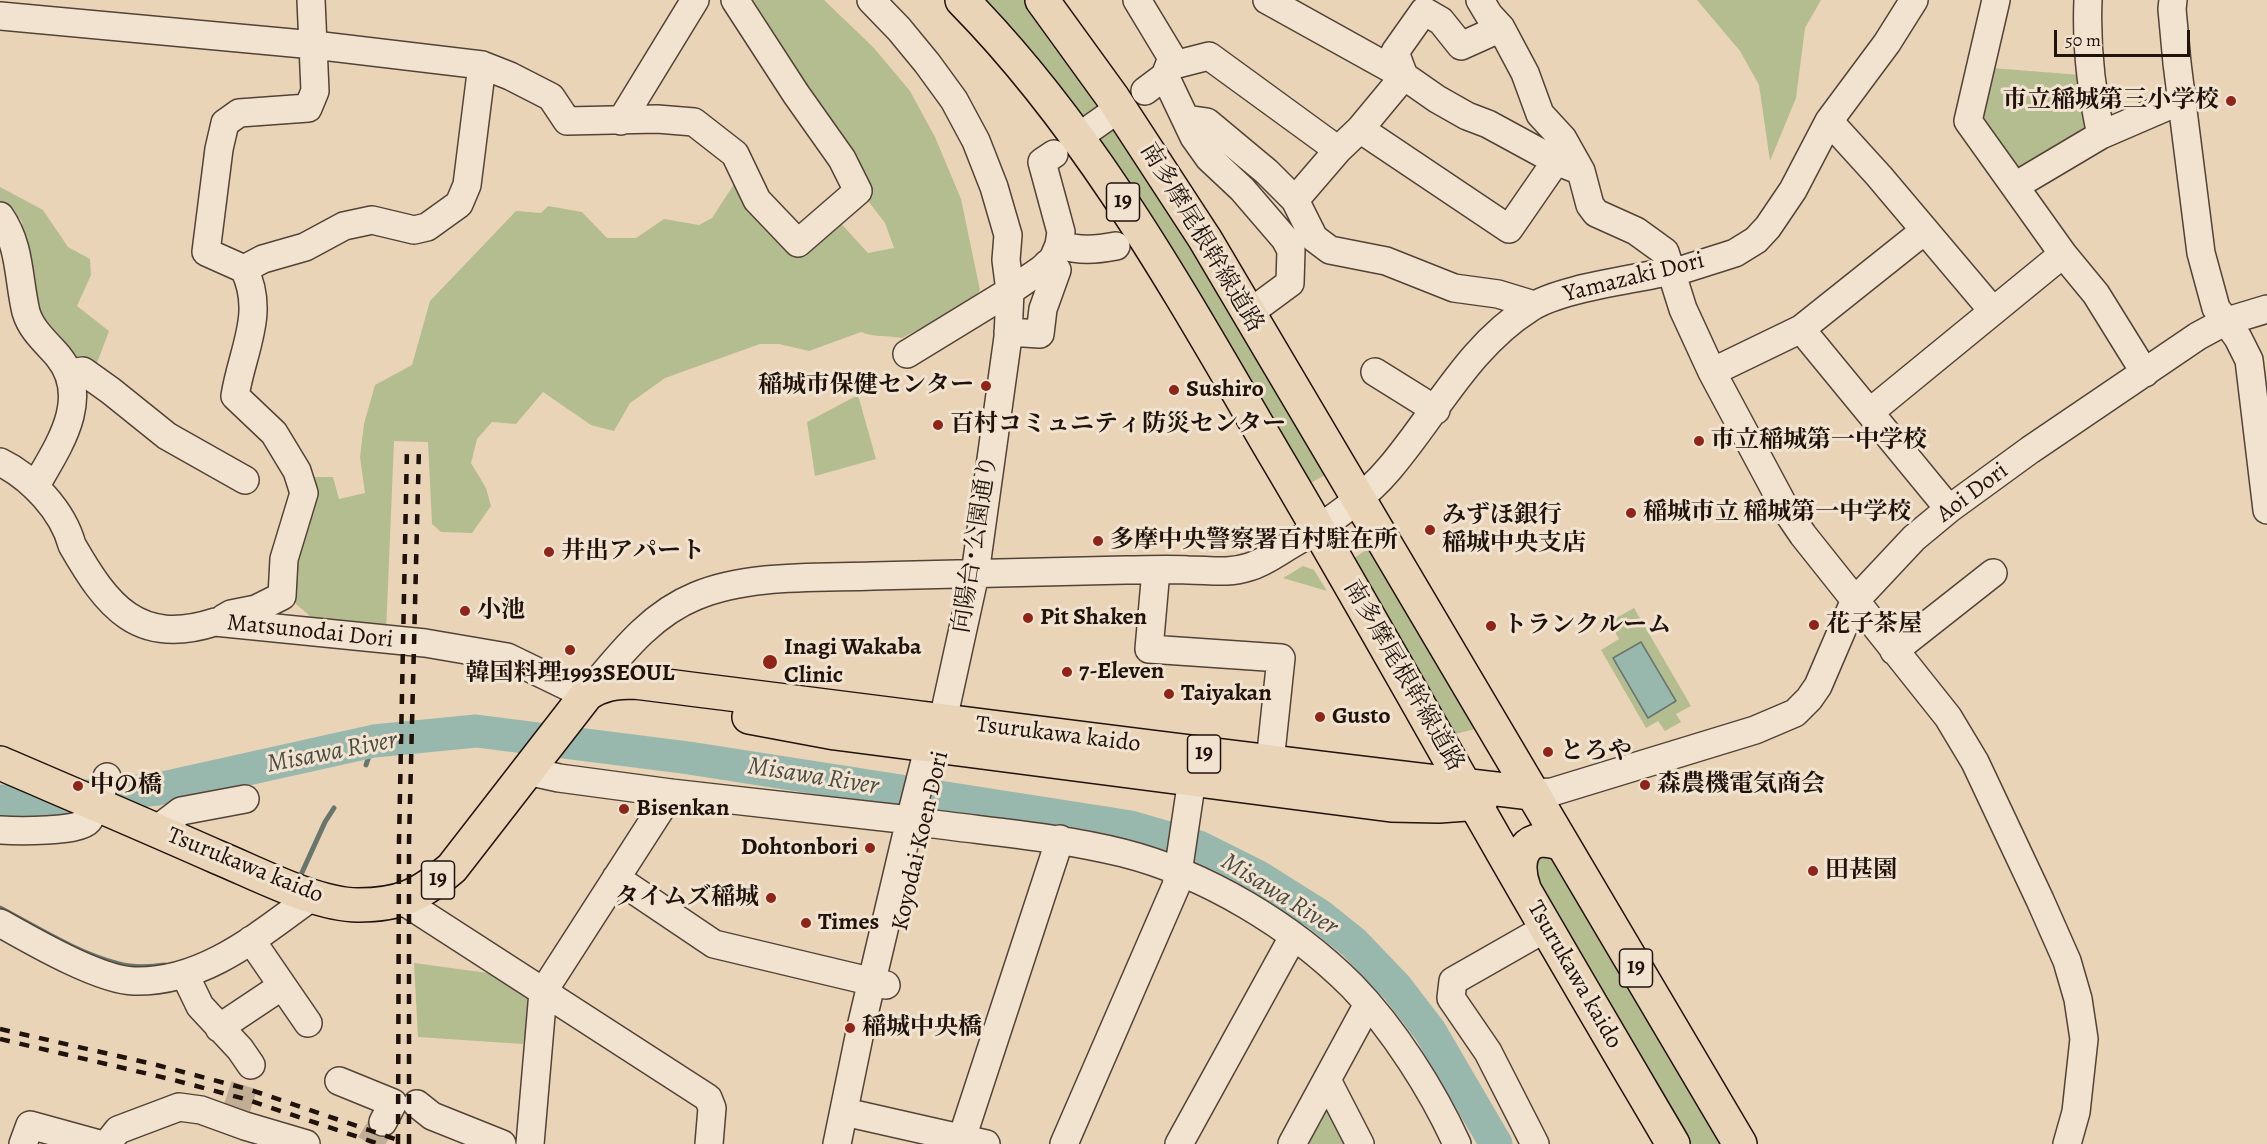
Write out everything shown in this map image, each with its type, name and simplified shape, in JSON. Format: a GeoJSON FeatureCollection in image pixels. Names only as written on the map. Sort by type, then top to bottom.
{"type":"FeatureCollection","features":[{"type":"Feature","properties":{"kind":"main road","name":"南多摩尾根幹線道路"},"geometry":{"type":"LineString","coordinates":[[962,0],[1029,72],[1099,165],[1163,265],[1319,528],[1471,795]]}},
{"type":"Feature","properties":{"kind":"main road","name":"南多摩尾根幹線道路"},"geometry":{"type":"LineString","coordinates":[[1042,0],[1084,55],[1204,239],[1532,793]]}},
{"type":"Feature","properties":{"kind":"main road","name":"Tsurukawa kaido"},"geometry":{"type":"LineString","coordinates":[[0,763],[51,785],[100,795],[141,824],[298,890],[356,906],[403,901],[434,884],[452,868],[587,694],[607,684],[634,682],[939,737],[1192,778],[1391,805],[1439,806],[1471,795]]}},
{"type":"Feature","properties":{"kind":"main road","name":"Tsurukawa kaido"},"geometry":{"type":"LineString","coordinates":[[939,737],[1270,762],[1471,795],[1532,793]]}},
{"type":"Feature","properties":{"kind":"main road","name":"19"},"geometry":{"type":"LineString","coordinates":[[1532,793],[1740,1144]]}},
{"type":"Feature","properties":{"kind":"main road","name":"Tsurukawa kaido"},"geometry":{"type":"LineString","coordinates":[[1471,795],[1673,1144]]}},
{"type":"Feature","properties":{"kind":"main road"},"geometry":{"type":"LineString","coordinates":[[1524,890],[1518,866],[1523,852],[1535,842],[1544,840],[1563,845]]}},
{"type":"Feature","properties":{"kind":"street"},"geometry":{"type":"LineString","coordinates":[[215,622],[231,614],[256,609],[282,596],[284,559],[304,493],[297,471],[274,434],[235,396],[252,325],[254,306],[251,283],[244,268],[206,252],[219,149],[225,123],[239,113],[308,108],[315,91],[311,0]]}},
{"type":"Feature","properties":{"kind":"street"},"geometry":{"type":"LineString","coordinates":[[621,121],[695,0]]}},
{"type":"Feature","properties":{"kind":"street"},"geometry":{"type":"LineString","coordinates":[[0,16],[314,45],[482,65],[510,76],[551,97],[567,121],[657,119],[694,122],[735,154],[756,200],[798,243],[858,191],[842,159],[796,94],[735,0]]}},
{"type":"Feature","properties":{"kind":"street","name":"向陽台･公園通り"},"geometry":{"type":"LineString","coordinates":[[850,0],[910,64],[940,109],[963,148],[980,190],[993,240],[1006,260]]}},
{"type":"Feature","properties":{"kind":"street","name":"向陽台･公園通り"},"geometry":{"type":"LineString","coordinates":[[871,0],[899,29],[954,100],[976,141],[994,187],[1008,235],[1006,260],[1010,291],[1008,332],[975,574],[939,737]]}},
{"type":"Feature","properties":{"kind":"street"},"geometry":{"type":"LineString","coordinates":[[1137,0],[1172,58],[1160,78]]}},
{"type":"Feature","properties":{"kind":"street"},"geometry":{"type":"LineString","coordinates":[[1267,0],[1404,76],[1447,105],[1556,161],[1581,171]]}},
{"type":"Feature","properties":{"kind":"street"},"geometry":{"type":"LineString","coordinates":[[1480,0],[1488,15],[1501,28],[1525,73],[1540,114],[1563,139],[1581,171],[1590,204],[1596,213],[1636,231],[1665,252],[1683,309],[1712,372],[1786,510],[1854,602],[1948,717],[1975,762],[2067,961],[2078,999],[2084,1039],[2076,1112],[2067,1144]]}},
{"type":"Feature","properties":{"kind":"street","name":"Yamazaki Dori"},"geometry":{"type":"LineString","coordinates":[[587,694],[624,649],[645,628],[667,612],[694,597],[715,589],[779,580],[1156,570],[1227,572],[1264,561],[1319,528],[1359,500],[1388,472],[1484,344],[1506,324],[1534,305],[1578,291],[1661,273],[1672,273],[1735,253],[1756,240],[1768,227],[1793,190],[1829,121],[1887,43],[1914,0]]}},
{"type":"Feature","properties":{"kind":"street"},"geometry":{"type":"LineString","coordinates":[[1996,0],[1968,121],[2063,254],[2096,294],[2145,373]]}},
{"type":"Feature","properties":{"kind":"street"},"geometry":{"type":"LineString","coordinates":[[2088,0],[2087,24],[2092,95],[2101,135]]}},
{"type":"Feature","properties":{"kind":"street"},"geometry":{"type":"LineString","coordinates":[[2173,0],[2172,9],[2200,253],[2216,308],[2224,322],[2238,338],[2249,360],[2261,421],[2267,510]]}},
{"type":"Feature","properties":{"kind":"street"},"geometry":{"type":"LineString","coordinates":[[1404,76],[1395,52],[1424,11],[1441,21],[1461,46],[1501,28]]}},
{"type":"Feature","properties":{"kind":"street"},"geometry":{"type":"LineString","coordinates":[[1160,78],[1209,56],[1338,150]]}},
{"type":"Feature","properties":{"kind":"street"},"geometry":{"type":"LineString","coordinates":[[244,268],[263,259],[305,247],[344,226],[372,220],[414,230],[427,227],[459,204],[467,185],[482,65]]}},
{"type":"Feature","properties":{"kind":"street"},"geometry":{"type":"LineString","coordinates":[[1295,200],[1338,150],[1360,129],[1404,76]]}},
{"type":"Feature","properties":{"kind":"street"},"geometry":{"type":"LineString","coordinates":[[1160,78],[1209,159],[1271,220],[1291,250],[1290,283],[1248,314]]}},
{"type":"Feature","properties":{"kind":"street"},"geometry":{"type":"LineString","coordinates":[[2015,186],[2101,135],[2182,100]]}},
{"type":"Feature","properties":{"kind":"street"},"geometry":{"type":"LineString","coordinates":[[1087,131],[1111,114]]}},
{"type":"Feature","properties":{"kind":"street"},"geometry":{"type":"LineString","coordinates":[[1186,119],[1207,122],[1268,172],[1295,200],[1314,238],[1330,250],[1386,261],[1454,288],[1498,294],[1534,305]]}},
{"type":"Feature","properties":{"kind":"street"},"geometry":{"type":"LineString","coordinates":[[1829,121],[1879,176],[1993,311]]}},
{"type":"Feature","properties":{"kind":"street"},"geometry":{"type":"LineString","coordinates":[[1360,129],[1509,229],[1556,161]]}},
{"type":"Feature","properties":{"kind":"street"},"geometry":{"type":"LineString","coordinates":[[1008,332],[1040,334],[1043,309],[1057,270],[1053,255],[1061,232],[1042,162],[1054,154]]}},
{"type":"Feature","properties":{"kind":"street"},"geometry":{"type":"LineString","coordinates":[[0,216],[16,248],[26,314],[31,326],[60,359],[68,373],[72,388],[73,399],[69,424],[35,487]]}},
{"type":"Feature","properties":{"kind":"street"},"geometry":{"type":"LineString","coordinates":[[1712,372],[1801,329],[1924,231]]}},
{"type":"Feature","properties":{"kind":"street"},"geometry":{"type":"LineString","coordinates":[[907,354],[1010,291],[1053,255],[1116,246]]}},
{"type":"Feature","properties":{"kind":"street"},"geometry":{"type":"LineString","coordinates":[[1870,412],[2063,254]]}},
{"type":"Feature","properties":{"kind":"street","name":"Aoi Dori"},"geometry":{"type":"LineString","coordinates":[[1532,793],[1552,792],[1755,730],[1795,713],[1818,686],[1854,602],[1914,538],[1949,509],[2030,450],[2198,336],[2224,322],[2267,309]]}},
{"type":"Feature","properties":{"kind":"street"},"geometry":{"type":"LineString","coordinates":[[1801,329],[1949,509]]}},
{"type":"Feature","properties":{"kind":"street"},"geometry":{"type":"LineString","coordinates":[[68,373],[83,371],[167,435],[245,480]]}},
{"type":"Feature","properties":{"kind":"street"},"geometry":{"type":"LineString","coordinates":[[1375,372],[1436,410]]}},
{"type":"Feature","properties":{"kind":"street","name":"Matsunodai Dori"},"geometry":{"type":"LineString","coordinates":[[0,462],[35,487],[54,510],[89,575],[102,594],[132,620],[162,629],[197,628],[215,622],[425,643],[507,657],[587,694]]}},
{"type":"Feature","properties":{"kind":"street"},"geometry":{"type":"LineString","coordinates":[[1156,570],[1149,649],[1281,658],[1270,762]]}},
{"type":"Feature","properties":{"kind":"street"},"geometry":{"type":"LineString","coordinates":[[1894,651],[1993,573]]}},
{"type":"Feature","properties":{"kind":"street","name":"Koyodai Koen Dori"},"geometry":{"type":"LineString","coordinates":[[837,1144],[939,737]]}},
{"type":"Feature","properties":{"kind":"street"},"geometry":{"type":"LineString","coordinates":[[530,767],[559,778],[671,793],[920,816],[1060,840],[1179,865],[1293,937],[1352,986],[1424,1080],[1457,1144]]}},
{"type":"Feature","properties":{"kind":"street"},"geometry":{"type":"LineString","coordinates":[[1064,1144],[1176,886],[1192,778]]}},
{"type":"Feature","properties":{"kind":"street"},"geometry":{"type":"LineString","coordinates":[[530,1144],[543,992],[671,793]]}},
{"type":"Feature","properties":{"kind":"street"},"geometry":{"type":"LineString","coordinates":[[0,830],[34,831],[81,825],[100,795]]}},
{"type":"Feature","properties":{"kind":"street"},"geometry":{"type":"LineString","coordinates":[[141,824],[181,811],[245,799]]}},
{"type":"Feature","properties":{"kind":"street"},"geometry":{"type":"LineString","coordinates":[[858,1115],[974,1141],[1060,840]]}},
{"type":"Feature","properties":{"kind":"street"},"geometry":{"type":"LineString","coordinates":[[616,878],[714,944],[879,983]]}},
{"type":"Feature","properties":{"kind":"street"},"geometry":{"type":"LineString","coordinates":[[0,923],[95,970],[133,981],[184,975],[212,963],[251,940],[298,890]]}},
{"type":"Feature","properties":{"kind":"street"},"geometry":{"type":"LineString","coordinates":[[403,901],[708,1098],[712,1108],[709,1144]]}},
{"type":"Feature","properties":{"kind":"street"},"geometry":{"type":"LineString","coordinates":[[1535,1144],[1488,1052],[1451,998],[1453,981],[1546,928]]}},
{"type":"Feature","properties":{"kind":"street"},"geometry":{"type":"LineString","coordinates":[[1179,1144],[1293,937]]}},
{"type":"Feature","properties":{"kind":"street"},"geometry":{"type":"LineString","coordinates":[[251,940],[308,1023]]}},
{"type":"Feature","properties":{"kind":"street"},"geometry":{"type":"LineString","coordinates":[[184,975],[200,1006],[240,1049],[251,1065]]}},
{"type":"Feature","properties":{"kind":"street","name":"Koyodai Koen Dori"},"geometry":{"type":"LineString","coordinates":[[853,1144],[879,983]]}},
{"type":"Feature","properties":{"kind":"street"},"geometry":{"type":"LineString","coordinates":[[219,1028],[282,986]]}},
{"type":"Feature","properties":{"kind":"street"},"geometry":{"type":"LineString","coordinates":[[1292,1144],[1368,1004]]}},
{"type":"Feature","properties":{"kind":"street"},"geometry":{"type":"LineString","coordinates":[[1327,1080],[1360,1144]]}},
{"type":"Feature","properties":{"kind":"street"},"geometry":{"type":"LineString","coordinates":[[339,1081],[393,1103],[383,1122]]}},
{"type":"Feature","properties":{"kind":"street"},"geometry":{"type":"LineString","coordinates":[[417,1104],[432,1116],[502,1144]]}},
{"type":"Feature","properties":{"kind":"street"},"geometry":{"type":"LineString","coordinates":[[107,1144],[118,1130],[179,1107],[201,1110],[231,1125],[306,1144]]}},
{"type":"Feature","properties":{"kind":"street"},"geometry":{"type":"LineString","coordinates":[[23,1144],[30,1125],[99,1144]]}},
{"type":"Feature","properties":{"kind":"green space"},"geometry":{"type":"Polygon","coordinates":[[[745,0],[824,0],[874,48],[910,91],[935,137],[961,199],[980,290],[971,303],[902,338],[861,332],[809,351],[779,344],[760,344],[665,378],[630,403],[614,431],[591,425],[543,392],[516,424],[492,422],[477,439],[471,463],[486,488],[491,506],[472,533],[441,532],[432,524],[428,442],[394,441],[386,633],[319,624],[296,604],[289,577],[311,501],[314,477],[333,477],[339,499],[365,493],[360,457],[364,424],[375,385],[412,365],[430,301],[516,211],[541,213],[548,206],[582,212],[607,238],[636,238],[664,219],[699,225],[712,218],[738,178],[796,251],[836,218],[868,253],[894,248],[885,223],[865,197],[745,0]]]}},
{"type":"Feature","properties":{"kind":"green space"},"geometry":{"type":"Polygon","coordinates":[[[974,0],[1030,0],[1104,101],[1076,120],[974,0]]]}},
{"type":"Feature","properties":{"kind":"green space"},"geometry":{"type":"Polygon","coordinates":[[[1697,0],[1821,0],[1805,28],[1796,98],[1770,161],[1759,85],[1740,51],[1697,0]]]}},
{"type":"Feature","properties":{"kind":"green space"},"geometry":{"type":"Polygon","coordinates":[[[1992,68],[2081,75],[2090,129],[2014,172],[1985,133],[1980,109],[1992,68]]]}},
{"type":"Feature","properties":{"kind":"green space"},"geometry":{"type":"Polygon","coordinates":[[[1119,122],[1327,474],[1303,487],[1092,141],[1119,122]]]}},
{"type":"Feature","properties":{"kind":"green space"},"geometry":{"type":"Polygon","coordinates":[[[0,187],[43,210],[68,247],[90,259],[91,275],[77,306],[109,331],[97,363],[75,358],[39,312],[22,222],[12,208],[0,203],[0,187]]]}},
{"type":"Feature","properties":{"kind":"green space"},"geometry":{"type":"Polygon","coordinates":[[[858,395],[876,459],[815,476],[807,422],[858,395]]]}},
{"type":"Feature","properties":{"kind":"green space"},"geometry":{"type":"Polygon","coordinates":[[[1372,546],[1475,729],[1447,736],[1354,558],[1372,546]]]}},
{"type":"Feature","properties":{"kind":"green space"},"geometry":{"type":"Polygon","coordinates":[[[1303,566],[1314,570],[1327,591],[1283,578],[1303,566]]]}},
{"type":"Feature","properties":{"kind":"green space"},"geometry":{"type":"Polygon","coordinates":[[[1634,608],[1691,706],[1676,714],[1681,722],[1665,731],[1658,721],[1646,728],[1601,650],[1619,639],[1609,622],[1634,608]]]}},
{"type":"Feature","properties":{"kind":"green space"},"geometry":{"type":"Polygon","coordinates":[[[1546,848],[1726,1144],[1682,1144],[1526,863],[1546,848]]]}},
{"type":"Feature","properties":{"kind":"green space"},"geometry":{"type":"Polygon","coordinates":[[[414,963],[488,973],[532,996],[523,1044],[418,1037],[414,963]]]}},
{"type":"Feature","properties":{"kind":"green space"},"geometry":{"type":"Polygon","coordinates":[[[1323,1098],[1354,1144],[1300,1144],[1323,1098]]]}},
{"type":"Feature","properties":{"kind":"water"},"geometry":{"type":"Polygon","coordinates":[[[1641,642],[1676,701],[1648,718],[1613,658],[1641,642]]]}},
{"type":"Feature","properties":{"kind":"waterway","name":"Misawa River"},"geometry":{"type":"LineString","coordinates":[[0,801],[30,802],[158,789],[374,741],[476,731],[689,758],[1131,827],[1199,847],[1257,876],[1319,915],[1354,943],[1397,988],[1430,1031],[1496,1144]]}},
{"type":"Feature","properties":{"kind":"waterway"},"geometry":{"type":"LineString","coordinates":[[366,765],[374,741]]}},
{"type":"Feature","properties":{"kind":"waterway"},"geometry":{"type":"LineString","coordinates":[[299,879],[325,822],[334,808]]}},
{"type":"Feature","properties":{"kind":"waterway"},"geometry":{"type":"LineString","coordinates":[[0,908],[58,939],[103,959],[130,966],[165,965]]}},
{"type":"Feature","properties":{"kind":"tunnel"},"geometry":{"type":"LineString","coordinates":[[236,1111],[251,1065]]}},
{"type":"Feature","properties":{"kind":"tunnel"},"geometry":{"type":"LineString","coordinates":[[370,1144],[383,1122]]}},
{"type":"Feature","properties":{"kind":"railway"},"geometry":{"type":"LineString","coordinates":[[398,1144],[399,842],[407,447]]}},
{"type":"Feature","properties":{"kind":"railway"},"geometry":{"type":"LineString","coordinates":[[409,1144],[409,842],[419,447]]}},
{"type":"Feature","properties":{"kind":"railway"},"geometry":{"type":"LineString","coordinates":[[0,1029],[153,1064],[251,1090],[404,1142]]}},
{"type":"Feature","properties":{"kind":"railway"},"geometry":{"type":"LineString","coordinates":[[0,1039],[245,1099],[379,1144]]}},
{"type":"Feature","properties":{"kind":"place","name":"市立稲城第三小学校"},"geometry":{"type":"Point","coordinates":[2231,101]}},
{"type":"Feature","properties":{"kind":"place","name":"稲城市保健センター"},"geometry":{"type":"Point","coordinates":[986,386]}},
{"type":"Feature","properties":{"kind":"place","name":"Sushiro"},"geometry":{"type":"Point","coordinates":[1174,390]}},
{"type":"Feature","properties":{"kind":"place","name":"百村コミュニティ防災センター"},"geometry":{"type":"Point","coordinates":[938,425]}},
{"type":"Feature","properties":{"kind":"place","name":"市立稲城第一中学校"},"geometry":{"type":"Point","coordinates":[1699,441]}},
{"type":"Feature","properties":{"kind":"place","name":"稲城市立 稲城第一中学校"},"geometry":{"type":"Point","coordinates":[1631,513]}},
{"type":"Feature","properties":{"kind":"place","name":"みずほ銀行 稲城中央支店"},"geometry":{"type":"Point","coordinates":[1430,530]}},
{"type":"Feature","properties":{"kind":"place","name":"多摩中央警察署百村駐在所"},"geometry":{"type":"Point","coordinates":[1098,541]}},
{"type":"Feature","properties":{"kind":"place","name":"井出アパート"},"geometry":{"type":"Point","coordinates":[549,552]}},
{"type":"Feature","properties":{"kind":"place","name":"小池"},"geometry":{"type":"Point","coordinates":[465,611]}},
{"type":"Feature","properties":{"kind":"place","name":"Pit Shaken"},"geometry":{"type":"Point","coordinates":[1028,618]}},
{"type":"Feature","properties":{"kind":"place","name":"花子茶屋"},"geometry":{"type":"Point","coordinates":[1814,625]}},
{"type":"Feature","properties":{"kind":"place","name":"トランクルーム"},"geometry":{"type":"Point","coordinates":[1491,626]}},
{"type":"Feature","properties":{"kind":"place","name":"韓国料理1993SEOUL"},"geometry":{"type":"Point","coordinates":[570,650]}},
{"type":"Feature","properties":{"kind":"place","name":"Inagi Wakaba Clinic"},"geometry":{"type":"Point","coordinates":[770,662]}},
{"type":"Feature","properties":{"kind":"place","name":"7-Eleven"},"geometry":{"type":"Point","coordinates":[1067,672]}},
{"type":"Feature","properties":{"kind":"place","name":"Taiyakan"},"geometry":{"type":"Point","coordinates":[1169,694]}},
{"type":"Feature","properties":{"kind":"place","name":"Gusto"},"geometry":{"type":"Point","coordinates":[1320,717]}},
{"type":"Feature","properties":{"kind":"place","name":"とろや"},"geometry":{"type":"Point","coordinates":[1548,752]}},
{"type":"Feature","properties":{"kind":"place","name":"森農機電気商会"},"geometry":{"type":"Point","coordinates":[1645,785]}},
{"type":"Feature","properties":{"kind":"place","name":"中の橋"},"geometry":{"type":"Point","coordinates":[78,786]}},
{"type":"Feature","properties":{"kind":"place","name":"Bisenkan"},"geometry":{"type":"Point","coordinates":[624,809]}},
{"type":"Feature","properties":{"kind":"place","name":"Dohtonbori"},"geometry":{"type":"Point","coordinates":[870,848]}},
{"type":"Feature","properties":{"kind":"place","name":"田甚園"},"geometry":{"type":"Point","coordinates":[1813,871]}},
{"type":"Feature","properties":{"kind":"place","name":"タイムズ稲城"},"geometry":{"type":"Point","coordinates":[771,898]}},
{"type":"Feature","properties":{"kind":"place","name":"Times"},"geometry":{"type":"Point","coordinates":[806,923]}},
{"type":"Feature","properties":{"kind":"place","name":"稲城中央橋"},"geometry":{"type":"Point","coordinates":[850,1028]}}]}
